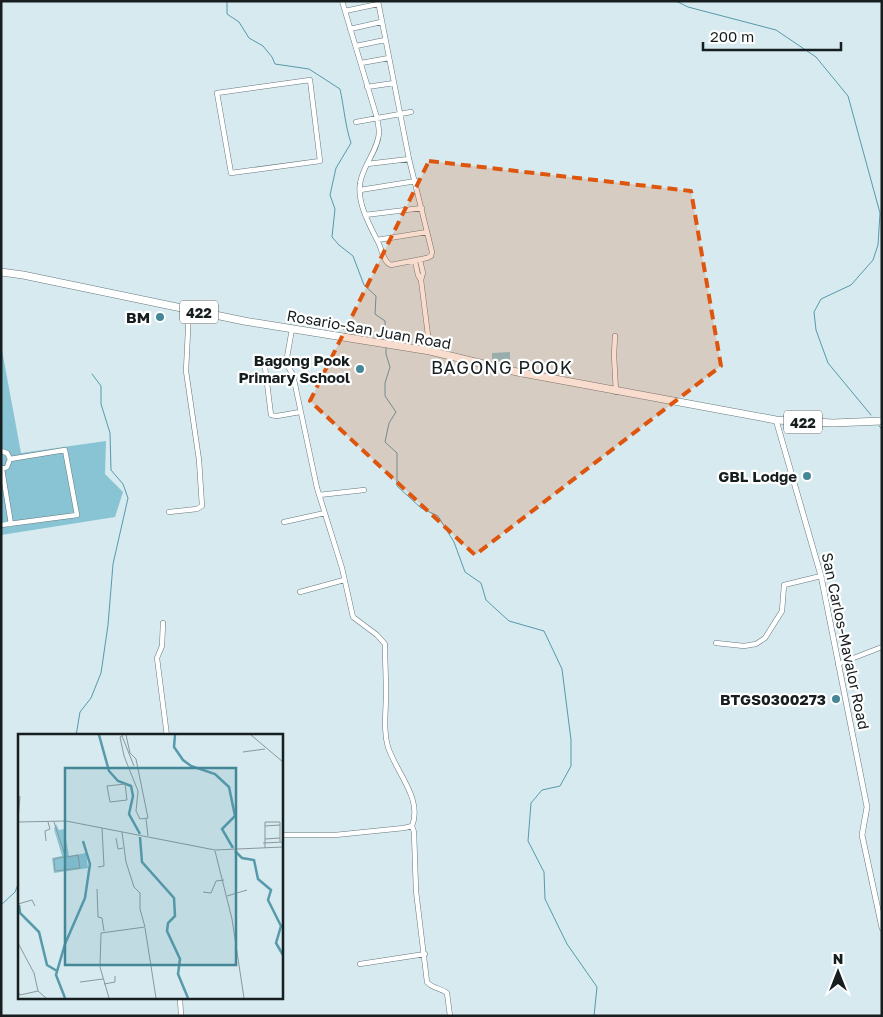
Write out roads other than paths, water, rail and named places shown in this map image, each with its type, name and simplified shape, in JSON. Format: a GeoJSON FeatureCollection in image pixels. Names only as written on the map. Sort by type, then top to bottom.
{"type":"FeatureCollection","features":[{"type":"Feature","properties":{"kind":"main road","name":"Rosario-San Juan Road"},"geometry":{"type":"LineString","coordinates":[[1,272],[292,329],[430,351],[517,372],[616,392],[776,420],[833,423],[882,421]]}},
{"type":"Feature","properties":{"kind":"street"},"geometry":{"type":"LineString","coordinates":[[342,1],[367,88],[378,118],[378,140],[360,182],[365,215],[369,227],[388,264],[430,257],[432,254],[409,159],[378,3],[345,11]]}},
{"type":"Feature","properties":{"kind":"street"},"geometry":{"type":"LineString","coordinates":[[350,28],[381,22]]}},
{"type":"Feature","properties":{"kind":"street"},"geometry":{"type":"LineString","coordinates":[[356,46],[385,40]]}},
{"type":"Feature","properties":{"kind":"street"},"geometry":{"type":"LineString","coordinates":[[361,63],[389,58]]}},
{"type":"Feature","properties":{"kind":"street"},"geometry":{"type":"LineString","coordinates":[[310,80],[320,161],[231,174],[218,93],[310,80]]}},
{"type":"Feature","properties":{"kind":"street"},"geometry":{"type":"LineString","coordinates":[[367,88],[394,83]]}},
{"type":"Feature","properties":{"kind":"street"},"geometry":{"type":"LineString","coordinates":[[356,122],[411,112]]}},
{"type":"Feature","properties":{"kind":"street"},"geometry":{"type":"LineString","coordinates":[[367,164],[409,159]]}},
{"type":"Feature","properties":{"kind":"street"},"geometry":{"type":"LineString","coordinates":[[360,190],[416,182]]}},
{"type":"Feature","properties":{"kind":"street"},"geometry":{"type":"LineString","coordinates":[[365,215],[422,208]]}},
{"type":"Feature","properties":{"kind":"street"},"geometry":{"type":"LineString","coordinates":[[377,240],[427,232]]}},
{"type":"Feature","properties":{"kind":"street"},"geometry":{"type":"LineString","coordinates":[[417,260],[423,273],[422,280],[430,351]]}},
{"type":"Feature","properties":{"kind":"street"},"geometry":{"type":"LineString","coordinates":[[168,512],[197,509],[202,506],[199,460],[186,372],[189,310]]}},
{"type":"Feature","properties":{"kind":"street"},"geometry":{"type":"LineString","coordinates":[[292,329],[286,363],[293,375],[319,495],[353,616],[378,635],[385,644],[385,729],[389,748],[405,780],[413,803],[414,820],[412,826],[414,832],[416,891],[428,982],[431,986],[447,993],[450,1016]]}},
{"type":"Feature","properties":{"kind":"street"},"geometry":{"type":"LineString","coordinates":[[615,336],[616,392]]}},
{"type":"Feature","properties":{"kind":"street"},"geometry":{"type":"LineString","coordinates":[[264,359],[271,415],[277,416],[300,412]]}},
{"type":"Feature","properties":{"kind":"street","name":"San Carlos-Mavalor Road"},"geometry":{"type":"LineString","coordinates":[[776,420],[820,576],[868,806],[862,835],[882,928]]}},
{"type":"Feature","properties":{"kind":"street"},"geometry":{"type":"LineString","coordinates":[[1,525],[77,515],[65,450],[10,459]]}},
{"type":"Feature","properties":{"kind":"street"},"geometry":{"type":"LineString","coordinates":[[1,451],[7,453],[10,459],[9,465],[2,469],[12,524]]}},
{"type":"Feature","properties":{"kind":"street"},"geometry":{"type":"LineString","coordinates":[[319,495],[364,490]]}},
{"type":"Feature","properties":{"kind":"street"},"geometry":{"type":"LineString","coordinates":[[284,522],[325,513]]}},
{"type":"Feature","properties":{"kind":"street"},"geometry":{"type":"LineString","coordinates":[[716,643],[744,646],[756,644],[765,638],[782,611],[784,586],[820,576]]}},
{"type":"Feature","properties":{"kind":"street"},"geometry":{"type":"LineString","coordinates":[[300,592],[344,580]]}},
{"type":"Feature","properties":{"kind":"street"},"geometry":{"type":"LineString","coordinates":[[162,623],[162,646],[157,658],[167,734]]}},
{"type":"Feature","properties":{"kind":"street"},"geometry":{"type":"LineString","coordinates":[[838,664],[882,647]]}},
{"type":"Feature","properties":{"kind":"street"},"geometry":{"type":"LineString","coordinates":[[282,835],[335,835],[412,826]]}},
{"type":"Feature","properties":{"kind":"street"},"geometry":{"type":"LineString","coordinates":[[360,964],[425,954]]}},
{"type":"Feature","properties":{"kind":"street"},"geometry":{"type":"LineString","coordinates":[[180,1000],[181,1016]]}},
{"type":"Feature","properties":{"kind":"waterway"},"geometry":{"type":"LineString","coordinates":[[227,1],[227,14],[239,22],[249,38],[263,46],[275,64],[309,69],[340,89],[351,143],[336,168],[330,195],[335,209],[332,237],[353,256],[364,285],[376,296],[375,314],[385,321],[386,342]]}},
{"type":"Feature","properties":{"kind":"waterway"},"geometry":{"type":"LineString","coordinates":[[676,1],[688,7],[776,30],[816,57],[848,96],[880,213],[878,245],[873,260],[851,285],[821,299],[814,312],[816,330],[828,363],[871,415]]}},
{"type":"Feature","properties":{"kind":"waterway"},"geometry":{"type":"LineString","coordinates":[[386,346],[390,367],[385,383],[385,396],[396,412],[389,423],[385,442],[397,453],[397,486],[421,508],[438,516],[454,542],[465,572],[481,583],[486,600],[509,621],[544,631],[562,669],[571,740],[571,766],[560,786],[542,790],[531,803],[528,841],[544,872],[545,899],[567,944],[597,987],[594,1016]]}},
{"type":"Feature","properties":{"kind":"waterway"},"geometry":{"type":"LineString","coordinates":[[76,734],[80,712],[91,698],[101,673],[108,625],[113,564],[128,498],[123,484],[111,470],[110,433],[101,404],[101,386],[92,374]]}},
{"type":"Feature","properties":{"kind":"waterway"},"geometry":{"type":"LineString","coordinates":[[879,426],[882,429]]}},
{"type":"Feature","properties":{"kind":"waterway"},"geometry":{"type":"LineString","coordinates":[[1,905],[15,892],[18,884]]}},
{"type":"Feature","properties":{"kind":"place","name":"BM"},"geometry":{"type":"Point","coordinates":[160,317]}},
{"type":"Feature","properties":{"kind":"place","name":"Bagong Pook Primary School"},"geometry":{"type":"Point","coordinates":[360,369]}},
{"type":"Feature","properties":{"kind":"place","name":"GBL Lodge"},"geometry":{"type":"Point","coordinates":[807,476]}},
{"type":"Feature","properties":{"kind":"place","name":"BTGS0300273"},"geometry":{"type":"Point","coordinates":[836,699]}},
{"type":"Feature","properties":{"kind":"district","name":"BAGONG POOK"},"geometry":{"type":"Point","coordinates":[502,367]}}]}
